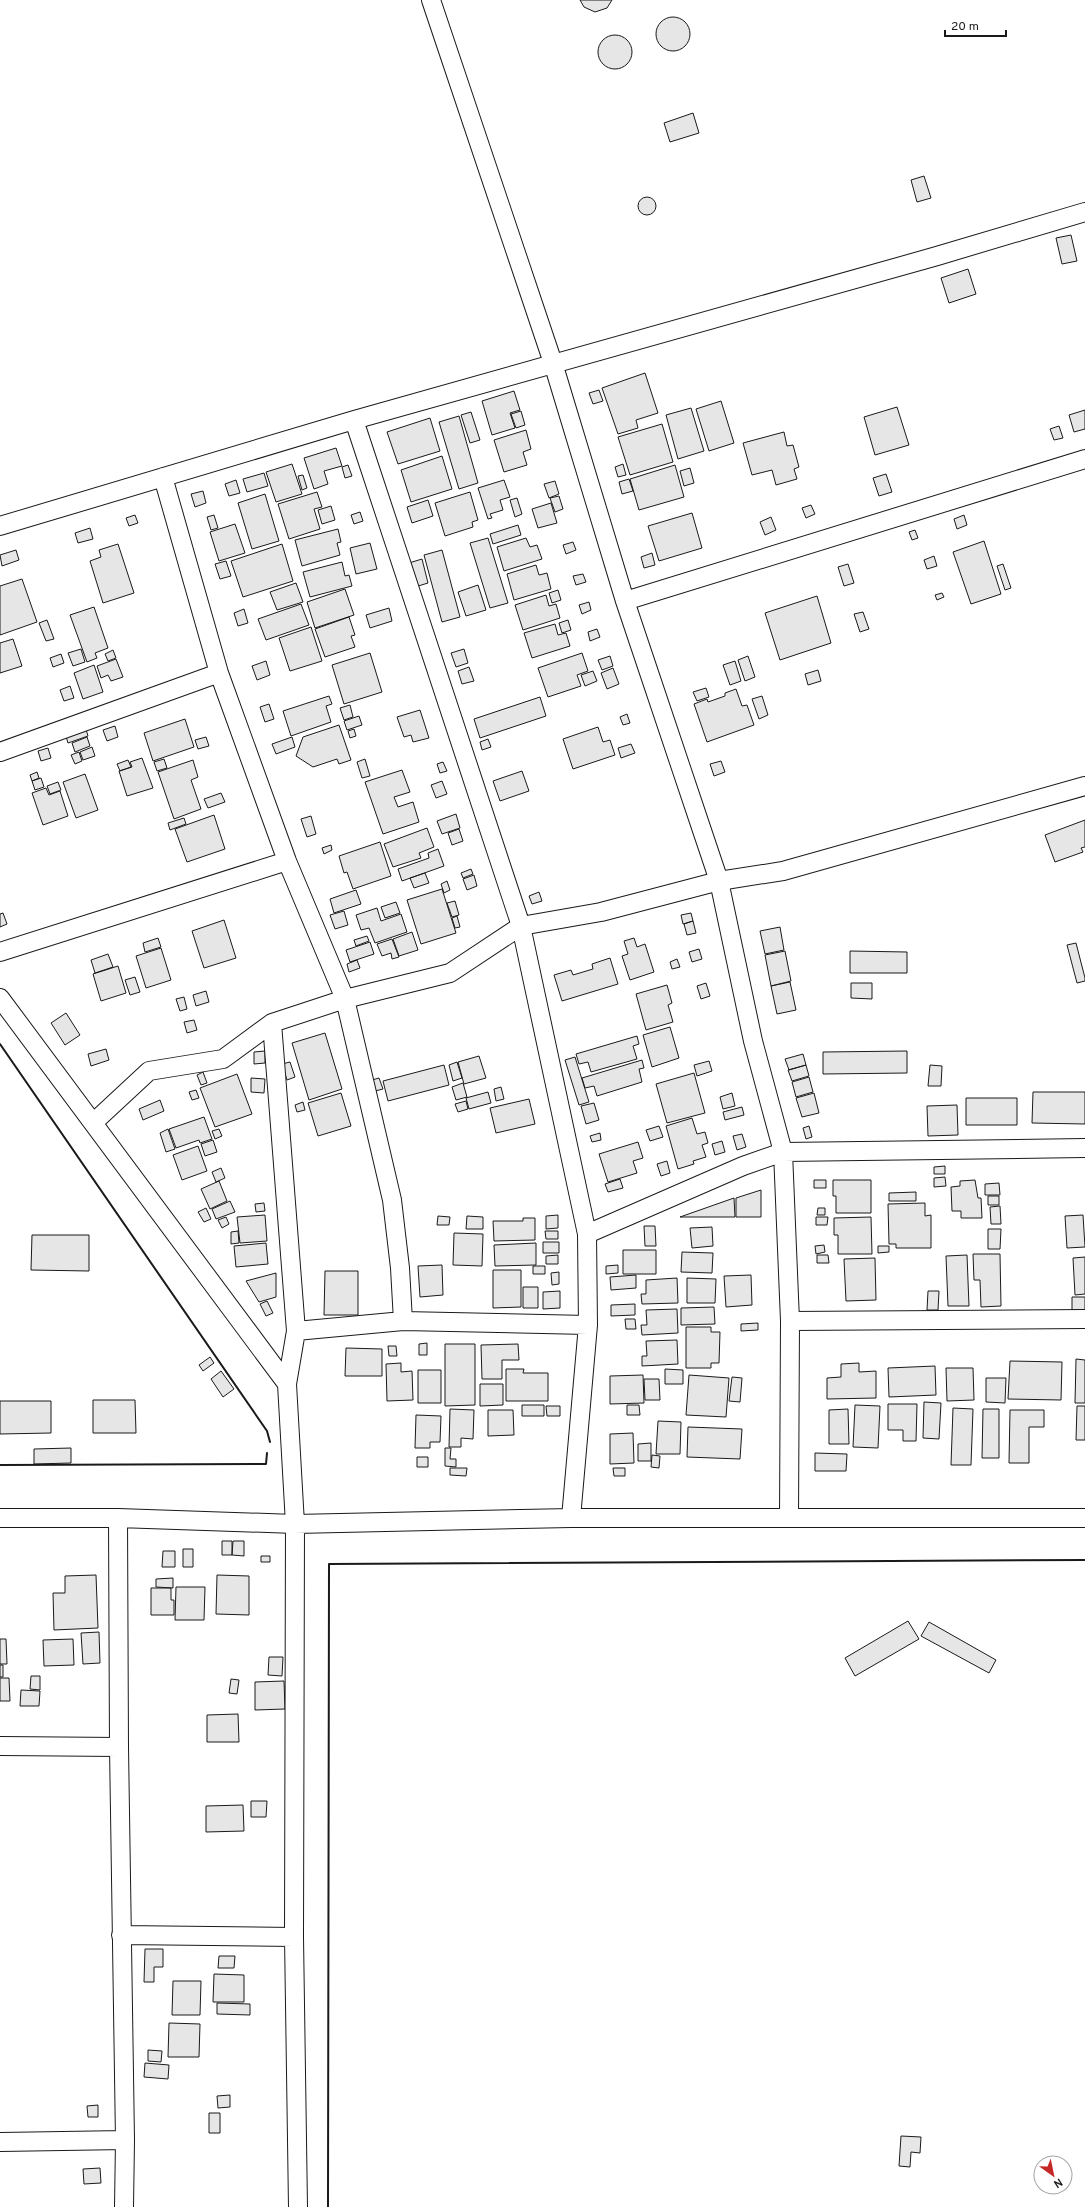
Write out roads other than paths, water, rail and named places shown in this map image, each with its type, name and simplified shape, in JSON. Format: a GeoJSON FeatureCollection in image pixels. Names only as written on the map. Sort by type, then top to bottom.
{"type":"FeatureCollection","features":[{"type":"Feature","properties":{"kind":"street"},"geometry":{"type":"LineString","coordinates":[[431,0],[553,363],[625,601],[719,881],[753,1041],[783,1152],[790,1321],[789,1518]]}},
{"type":"Feature","properties":{"kind":"street"},"geometry":{"type":"LineString","coordinates":[[0,526],[354,420],[929,258],[1085,212]]}},
{"type":"Feature","properties":{"kind":"street"},"geometry":{"type":"LineString","coordinates":[[354,420],[521,926],[587,1234],[588,1325],[571,1518]]}},
{"type":"Feature","properties":{"kind":"street"},"geometry":{"type":"LineString","coordinates":[[625,601],[1085,458]]}},
{"type":"Feature","properties":{"kind":"street"},"geometry":{"type":"LineString","coordinates":[[163,477],[219,673],[287,861],[345,999],[392,1200],[400,1268],[403,1321]]}},
{"type":"Feature","properties":{"kind":"street"},"geometry":{"type":"LineString","coordinates":[[0,752],[219,673]]}},
{"type":"Feature","properties":{"kind":"street"},"geometry":{"type":"LineString","coordinates":[[93,1123],[148,1072],[224,1059],[272,1023],[345,999],[450,973],[521,926],[601,912],[719,881],[783,871],[1085,786]]}},
{"type":"Feature","properties":{"kind":"street"},"geometry":{"type":"LineString","coordinates":[[0,952],[287,861]]}},
{"type":"Feature","properties":{"kind":"street"},"geometry":{"type":"LineString","coordinates":[[0,998],[287,1384]]}},
{"type":"Feature","properties":{"kind":"street"},"geometry":{"type":"LineString","coordinates":[[272,1023],[296,1331],[287,1384],[294,1524],[294,1937],[298,2207]]}},
{"type":"Feature","properties":{"kind":"street"},"geometry":{"type":"LineString","coordinates":[[587,1234],[743,1166],[783,1152],[1085,1148]]}},
{"type":"Feature","properties":{"kind":"street"},"geometry":{"type":"LineString","coordinates":[[790,1321],[1085,1319]]}},
{"type":"Feature","properties":{"kind":"street"},"geometry":{"type":"LineString","coordinates":[[296,1331],[403,1321],[588,1325]]}},
{"type":"Feature","properties":{"kind":"street"},"geometry":{"type":"LineString","coordinates":[[0,1518],[118,1518],[294,1524],[571,1518],[1085,1518]]}},
{"type":"Feature","properties":{"kind":"street"},"geometry":{"type":"LineString","coordinates":[[118,1518],[118,1747],[125,2140],[124,2207]]}},
{"type":"Feature","properties":{"kind":"street"},"geometry":{"type":"LineString","coordinates":[[0,1746],[118,1747]]}},
{"type":"Feature","properties":{"kind":"street"},"geometry":{"type":"LineString","coordinates":[[121,1935],[294,1937]]}},
{"type":"Feature","properties":{"kind":"street"},"geometry":{"type":"LineString","coordinates":[[0,2142],[125,2140]]}}]}
